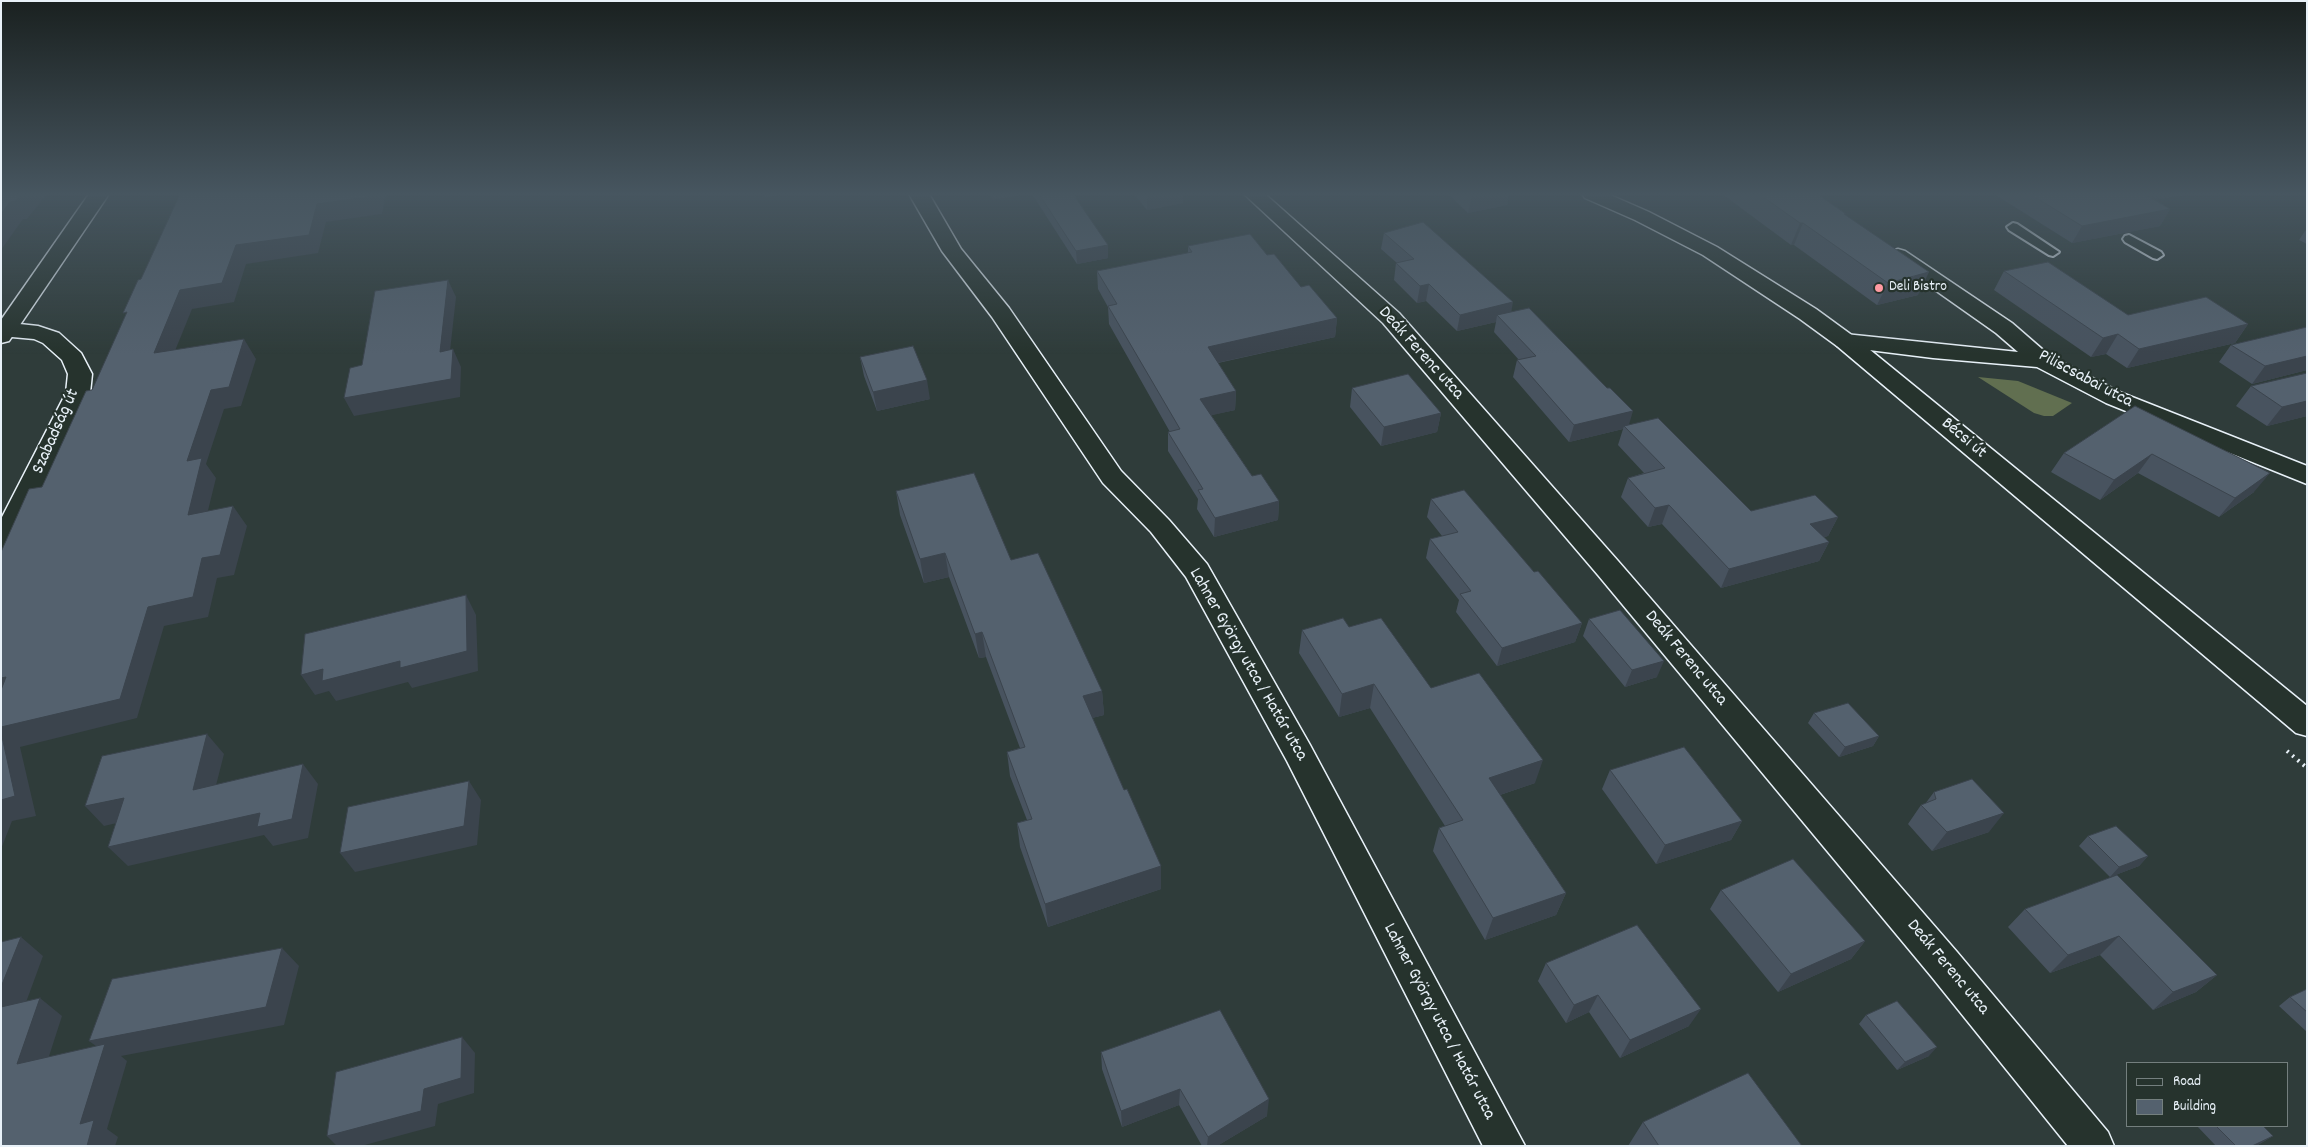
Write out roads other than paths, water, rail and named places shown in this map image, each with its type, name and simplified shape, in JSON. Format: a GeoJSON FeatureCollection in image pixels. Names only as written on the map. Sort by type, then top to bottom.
{"type":"FeatureCollection","features":[{"type":"Feature","properties":{"kind":"street","name":"Szabadság út"},"geometry":{"type":"LineString","coordinates":[[3,332],[62,248]]}},
{"type":"Feature","properties":{"kind":"street","name":"Lahner György utca / Határ utca"},"geometry":{"type":"LineString","coordinates":[[950,248],[1001,313],[1112,477],[1160,526],[1197,571],[1299,754],[1480,1103],[1505,1146]]}},
{"type":"Feature","properties":{"kind":"street","name":"Deák Ferenc utca"},"geometry":{"type":"LineString","coordinates":[[1313,248],[1391,318],[1608,568],[1906,918],[2094,1146]]}},
{"type":"Feature","properties":{"kind":"street","name":"Bécsi út"},"geometry":{"type":"LineString","coordinates":[[1703,248],[1808,314],[1845,341],[2307,724]]}},
{"type":"Feature","properties":{"kind":"street","name":"Piliscsabai utca"},"geometry":{"type":"LineString","coordinates":[[1887,248],[2004,328],[2042,361],[2114,398],[2307,476]]}},
{"type":"Feature","properties":{"kind":"street","name":"Szabadság út"},"geometry":{"type":"LineString","coordinates":[[1,545],[62,428],[78,393],[80,374],[73,358],[51,338],[38,333],[3,332]]}},
{"type":"Feature","properties":{"kind":"street"},"geometry":{"type":"LineString","coordinates":[[1845,341],[2042,361]]}},
{"type":"Feature","properties":{"kind":"lane"},"geometry":{"type":"LineString","coordinates":[[2046,248],[2053,252]]}},
{"type":"Feature","properties":{"kind":"lane"},"geometry":{"type":"LineString","coordinates":[[2143,248],[2157,256]]}},
{"type":"Feature","properties":{"kind":"place","name":"Deli Bistro"},"geometry":{"type":"Point","coordinates":[1879,288]}}]}
